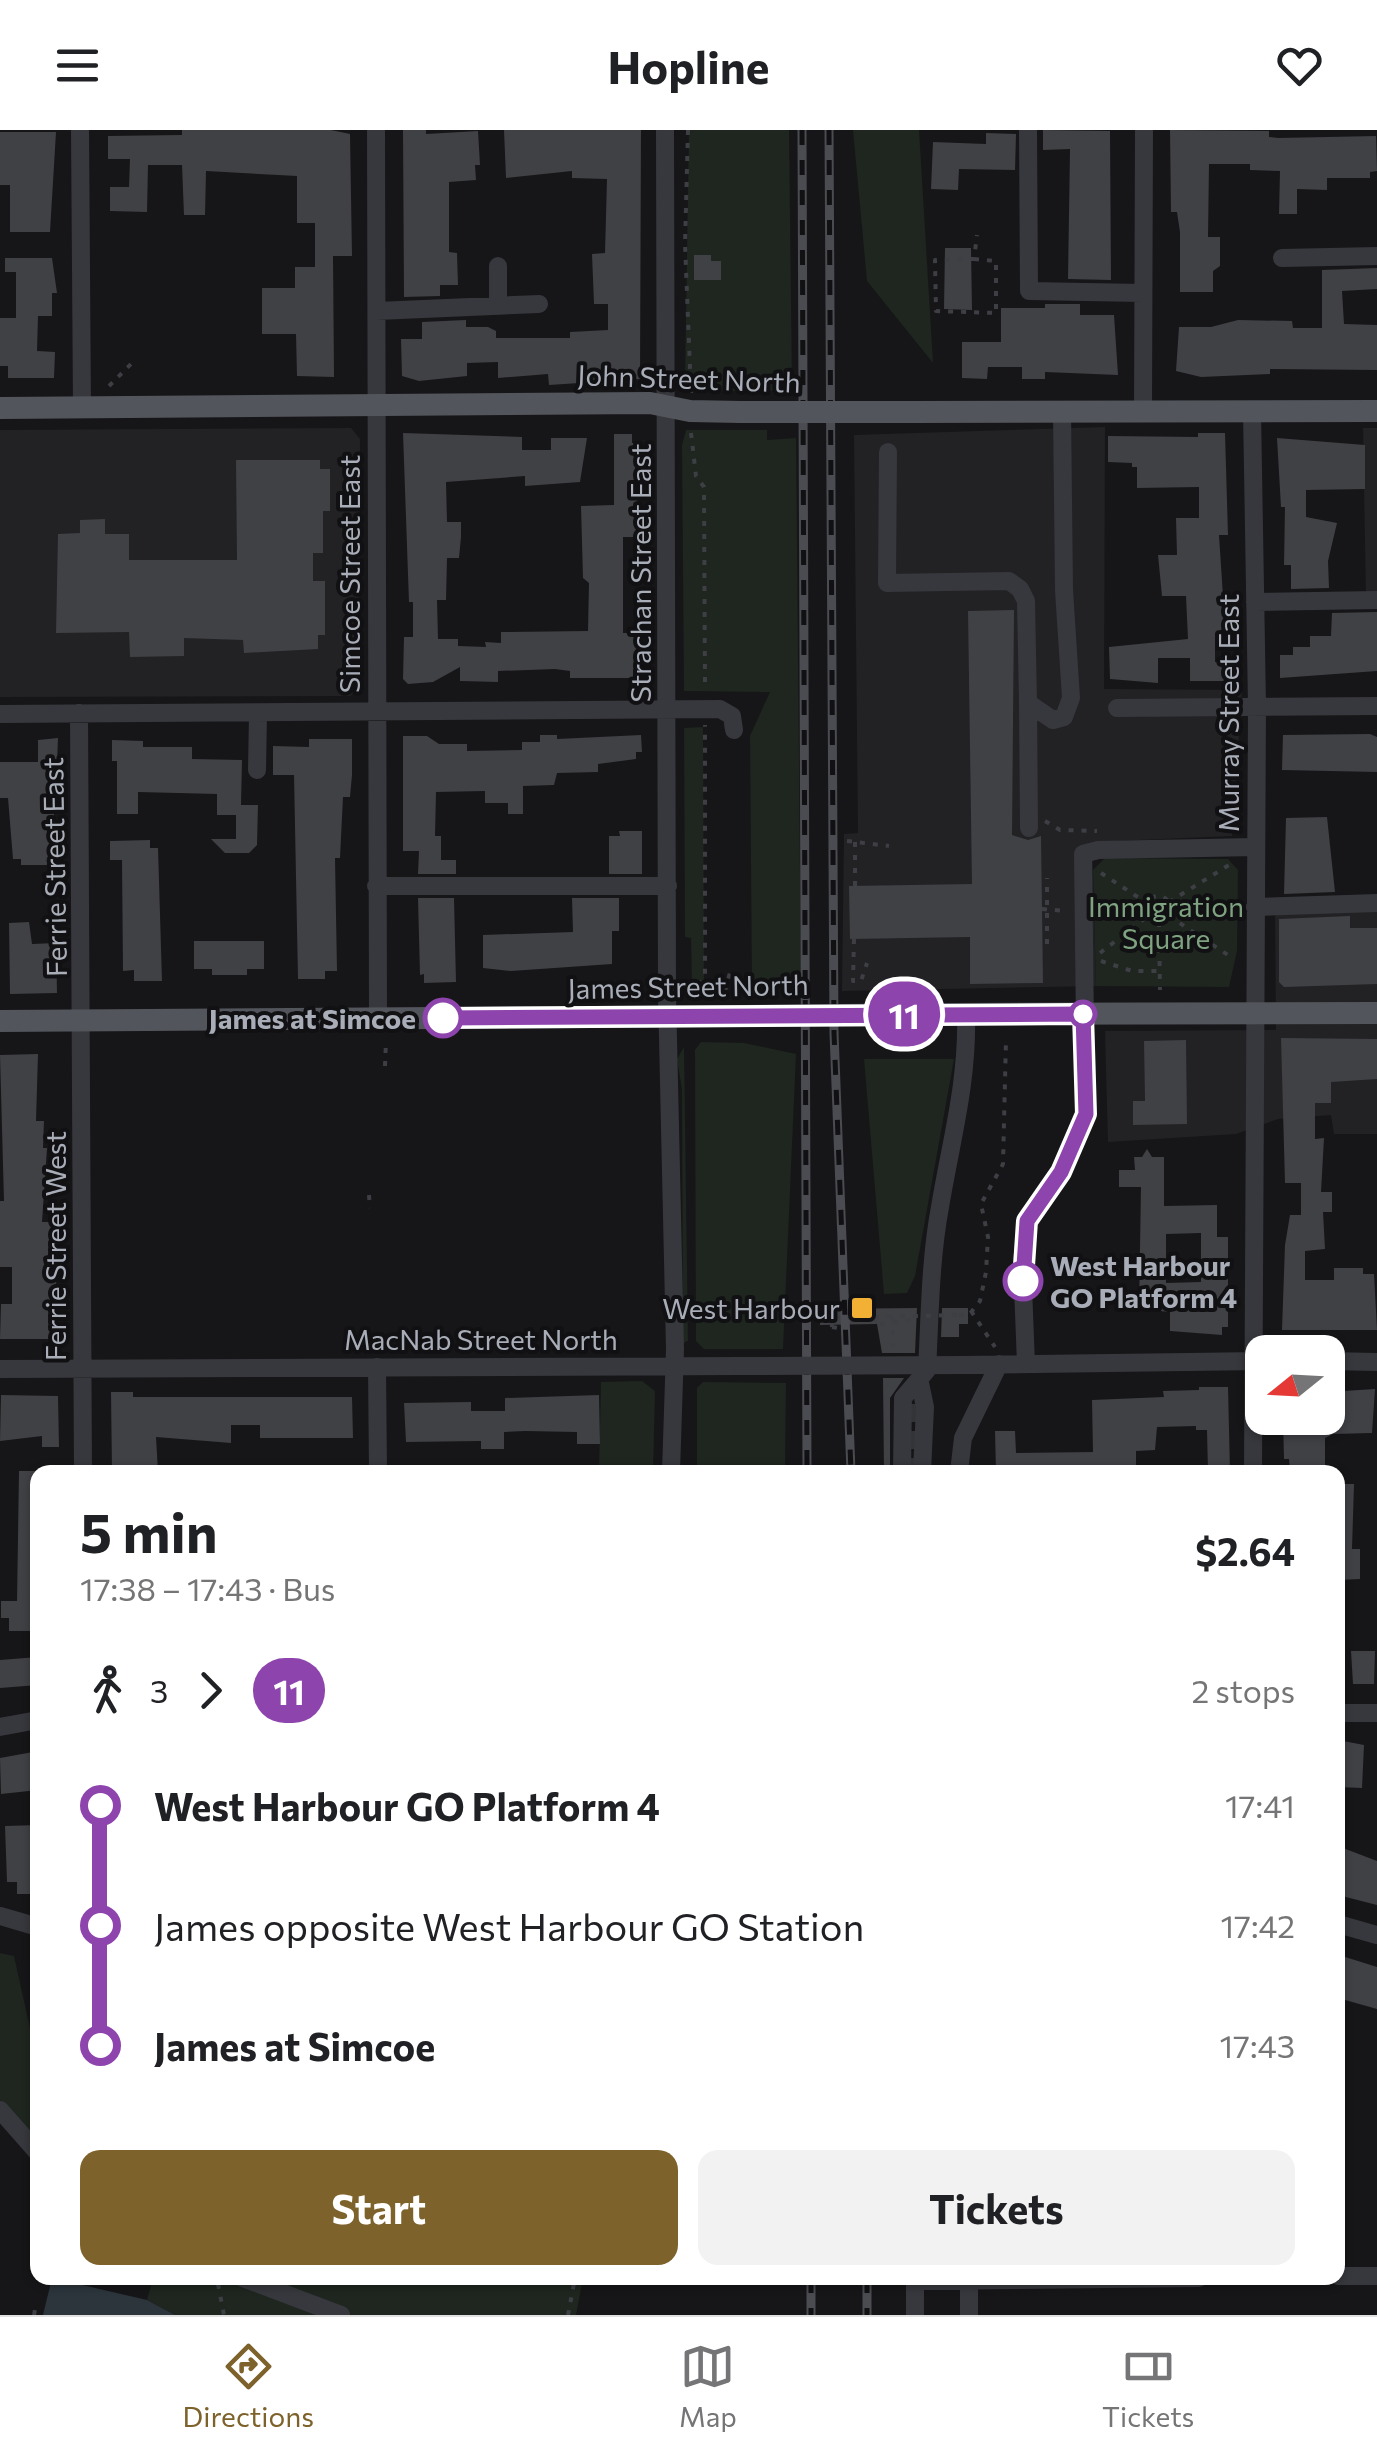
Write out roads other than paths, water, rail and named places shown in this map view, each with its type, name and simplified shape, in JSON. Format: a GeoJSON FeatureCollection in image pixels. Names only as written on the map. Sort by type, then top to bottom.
{"type":"FeatureCollection","features":[{"type":"Feature","properties":{"kind":"main road","name":"John Street North"},"geometry":{"type":"LineString","coordinates":[[0,408],[668,406],[690,411],[741,412],[1377,411]]}},
{"type":"Feature","properties":{"kind":"main road","name":"James Street North"},"geometry":{"type":"LineString","coordinates":[[0,1020],[382,1030],[667,1016],[1377,1013]]}},
{"type":"Feature","properties":{"kind":"street"},"geometry":{"type":"LineString","coordinates":[[80,130],[82,408]]}},
{"type":"Feature","properties":{"kind":"street","name":"Simcoe Street East"},"geometry":{"type":"LineString","coordinates":[[376,130],[376,886],[382,1030]]}},
{"type":"Feature","properties":{"kind":"street","name":"Strachan Street East"},"geometry":{"type":"LineString","coordinates":[[665,130],[667,1016],[674,1365],[670,1465]]}},
{"type":"Feature","properties":{"kind":"street"},"geometry":{"type":"LineString","coordinates":[[1028,130],[1029,291],[1143,293]]}},
{"type":"Feature","properties":{"kind":"street"},"geometry":{"type":"LineString","coordinates":[[1143,410],[1144,130]]}},
{"type":"Feature","properties":{"kind":"street"},"geometry":{"type":"LineString","coordinates":[[1282,258],[1377,256]]}},
{"type":"Feature","properties":{"kind":"street"},"geometry":{"type":"LineString","coordinates":[[498,266],[498,306]]}},
{"type":"Feature","properties":{"kind":"street"},"geometry":{"type":"LineString","coordinates":[[377,310],[539,304]]}},
{"type":"Feature","properties":{"kind":"street"},"geometry":{"type":"LineString","coordinates":[[1028,703],[1053,720],[1064,717],[1072,698],[1064,590],[1062,410]]}},
{"type":"Feature","properties":{"kind":"street","name":"Murray Street East"},"geometry":{"type":"LineString","coordinates":[[1252,411],[1257,706],[1258,1335]]}},
{"type":"Feature","properties":{"kind":"street"},"geometry":{"type":"LineString","coordinates":[[888,452],[887,583],[1008,581],[1020,588],[1026,601],[1033,824]]}},
{"type":"Feature","properties":{"kind":"street"},"geometry":{"type":"LineString","coordinates":[[1255,602],[1377,600]]}},
{"type":"Feature","properties":{"kind":"street"},"geometry":{"type":"LineString","coordinates":[[1118,708],[1377,706]]}},
{"type":"Feature","properties":{"kind":"street"},"geometry":{"type":"LineString","coordinates":[[0,714],[720,709],[732,716],[734,730]]}},
{"type":"Feature","properties":{"kind":"street","name":"Ferrie Street East"},"geometry":{"type":"LineString","coordinates":[[79,713],[84,1020]]}},
{"type":"Feature","properties":{"kind":"street"},"geometry":{"type":"LineString","coordinates":[[258,713],[258,770]]}},
{"type":"Feature","properties":{"kind":"street"},"geometry":{"type":"LineString","coordinates":[[1026,1364],[1022,1261],[1027,1221],[1061,1172],[1086,1114],[1082,860],[1090,850],[1256,846]]}},
{"type":"Feature","properties":{"kind":"street"},"geometry":{"type":"LineString","coordinates":[[376,886],[668,886]]}},
{"type":"Feature","properties":{"kind":"street"},"geometry":{"type":"LineString","coordinates":[[1255,907],[1377,902]]}},
{"type":"Feature","properties":{"kind":"street"},"geometry":{"type":"LineString","coordinates":[[902,1465],[903,1398],[920,1384],[928,1370],[935,1319],[940,1206],[965,1088],[960,1014]]}},
{"type":"Feature","properties":{"kind":"street","name":"Ferrie Street West"},"geometry":{"type":"LineString","coordinates":[[83,1465],[84,1020]]}},
{"type":"Feature","properties":{"kind":"street"},"geometry":{"type":"LineString","coordinates":[[960,1465],[963,1438],[998,1358]]}},
{"type":"Feature","properties":{"kind":"street","name":"MacNab Street North"},"geometry":{"type":"LineString","coordinates":[[0,1368],[963,1365],[998,1358],[1026,1364],[1245,1361]]}},
{"type":"Feature","properties":{"kind":"street"},"geometry":{"type":"LineString","coordinates":[[1345,1362],[1377,1362]]}},
{"type":"Feature","properties":{"kind":"street"},"geometry":{"type":"LineString","coordinates":[[377,1368],[378,1465]]}},
{"type":"Feature","properties":{"kind":"street"},"geometry":{"type":"LineString","coordinates":[[920,1384],[925,1407],[922,1465]]}},
{"type":"Feature","properties":{"kind":"street","name":"Murray Street East"},"geometry":{"type":"LineString","coordinates":[[1253,1465],[1255,1435]]}},
{"type":"Feature","properties":{"kind":"street"},"geometry":{"type":"LineString","coordinates":[[1345,1713],[1377,1712]]}},
{"type":"Feature","properties":{"kind":"street"},"geometry":{"type":"LineString","coordinates":[[0,1727],[30,1721]]}},
{"type":"Feature","properties":{"kind":"street"},"geometry":{"type":"LineString","coordinates":[[0,1916],[30,1925]]}},
{"type":"Feature","properties":{"kind":"street"},"geometry":{"type":"LineString","coordinates":[[1345,1926],[1377,1935]]}},
{"type":"Feature","properties":{"kind":"street"},"geometry":{"type":"LineString","coordinates":[[0,2110],[30,2144]]}},
{"type":"Feature","properties":{"kind":"street"},"geometry":{"type":"LineString","coordinates":[[1345,2276],[1377,2276]]}},
{"type":"Feature","properties":{"kind":"street"},"geometry":{"type":"LineString","coordinates":[[261,2285],[341,2315]]}},
{"type":"Feature","properties":{"kind":"street"},"geometry":{"type":"LineString","coordinates":[[914,2315],[915,2285]]}},
{"type":"Feature","properties":{"kind":"street"},"geometry":{"type":"LineString","coordinates":[[969,2285],[969,2315]]}},
{"type":"Feature","properties":{"kind":"tunnel"},"geometry":{"type":"LineString","coordinates":[[914,1404],[915,1465]]}},
{"type":"Feature","properties":{"kind":"railway"},"geometry":{"type":"LineString","coordinates":[[802,130],[807,1465]]}},
{"type":"Feature","properties":{"kind":"railway"},"geometry":{"type":"LineString","coordinates":[[829,130],[834,1033],[851,1465]]}},
{"type":"Feature","properties":{"kind":"railway"},"geometry":{"type":"LineString","coordinates":[[811,2285],[811,2315]]}},
{"type":"Feature","properties":{"kind":"railway"},"geometry":{"type":"LineString","coordinates":[[867,2285],[867,2315]]}},
{"type":"Feature","properties":{"kind":"place","name":"James at Simcoe"},"geometry":{"type":"Point","coordinates":[443,1018]}},
{"type":"Feature","properties":{"kind":"place","name":"West Harbour GO Platform 4"},"geometry":{"type":"Point","coordinates":[1023,1281]}},
{"type":"Feature","properties":{"kind":"place","name":"West Harbour"},"geometry":{"type":"Point","coordinates":[862,1308]}},
{"type":"Feature","properties":{"kind":"park label","name":"Immigration Square"},"geometry":{"type":"Point","coordinates":[1166,922]}}]}
